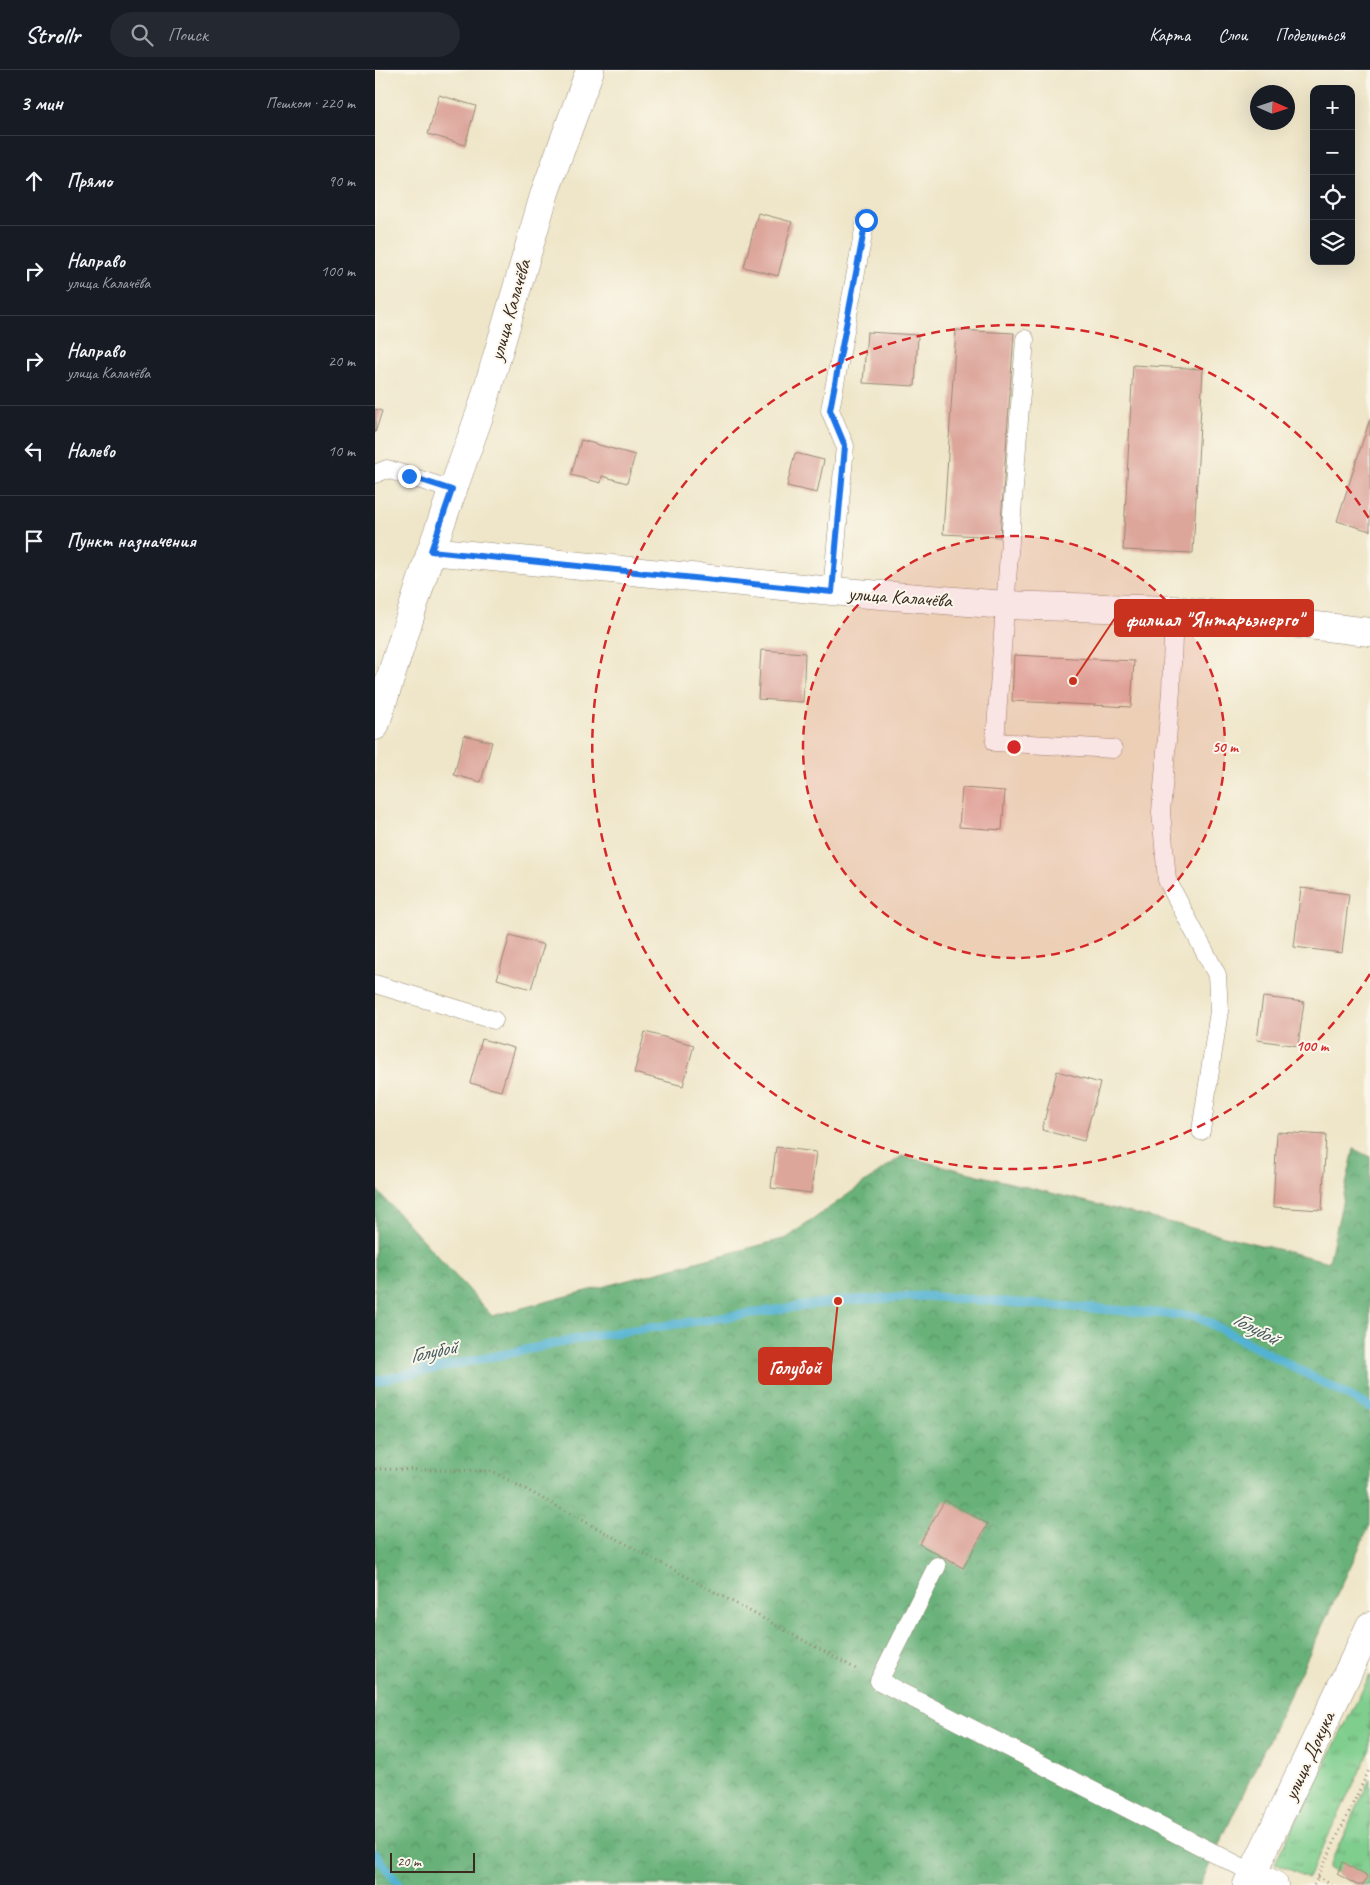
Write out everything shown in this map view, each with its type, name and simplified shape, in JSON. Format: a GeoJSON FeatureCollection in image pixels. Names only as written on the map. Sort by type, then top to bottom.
{"type":"FeatureCollection","features":[{"type":"Feature","properties":{"kind":"street","name":"улица Калачёва"},"geometry":{"type":"LineString","coordinates":[[375,726],[431,551],[482,408],[545,192],[590,70]]}},
{"type":"Feature","properties":{"kind":"street","name":"улица Калачёва"},"geometry":{"type":"LineString","coordinates":[[431,551],[832,592],[1005,605],[1175,610],[1370,632]]}},
{"type":"Feature","properties":{"kind":"street","name":"улица Докука"},"geometry":{"type":"LineString","coordinates":[[1258,1881],[1370,1626]]}},
{"type":"Feature","properties":{"kind":"lane"},"geometry":{"type":"LineString","coordinates":[[832,592],[845,446],[830,410],[866,220]]}},
{"type":"Feature","properties":{"kind":"lane"},"geometry":{"type":"LineString","coordinates":[[1025,339],[995,742],[1113,749]]}},
{"type":"Feature","properties":{"kind":"lane"},"geometry":{"type":"LineString","coordinates":[[375,474],[387,469],[452,490]]}},
{"type":"Feature","properties":{"kind":"lane"},"geometry":{"type":"LineString","coordinates":[[1175,610],[1171,692],[1161,812],[1167,880],[1217,975],[1219,1012],[1201,1131]]}},
{"type":"Feature","properties":{"kind":"lane"},"geometry":{"type":"LineString","coordinates":[[375,984],[494,1020]]}},
{"type":"Feature","properties":{"kind":"lane"},"geometry":{"type":"LineString","coordinates":[[937,1566],[879,1681],[1258,1881]]}},
{"type":"Feature","properties":{"kind":"path"},"geometry":{"type":"LineString","coordinates":[[375,1469],[492,1471],[879,1681]]}},
{"type":"Feature","properties":{"kind":"path"},"geometry":{"type":"LineString","coordinates":[[1314,1885],[1370,1768]]}},
{"type":"Feature","properties":{"kind":"path"},"geometry":{"type":"LineString","coordinates":[[1318,1877],[1333,1885]]}},
{"type":"Feature","properties":{"kind":"green space"},"geometry":{"type":"Polygon","coordinates":[[[1354,1149],[1370,1157],[1370,1525],[1200,1885],[375,1885],[375,1188],[492,1316],[787,1238],[902,1156],[1329,1262],[1354,1149]]]}},
{"type":"Feature","properties":{"kind":"green space"},"geometry":{"type":"Polygon","coordinates":[[[1370,1675],[1370,1750],[1308,1878],[1275,1863],[1370,1675]]]}},
{"type":"Feature","properties":{"kind":"green space"},"geometry":{"type":"Polygon","coordinates":[[[1370,1779],[1370,1885],[1357,1885],[1328,1868],[1370,1779]]]}},
{"type":"Feature","properties":{"kind":"building"},"geometry":{"type":"Polygon","coordinates":[[[439,95],[476,106],[465,145],[428,134],[439,95]]]}},
{"type":"Feature","properties":{"kind":"building"},"geometry":{"type":"Polygon","coordinates":[[[758,213],[792,222],[778,276],[744,267],[758,213]]]}},
{"type":"Feature","properties":{"kind":"building"},"geometry":{"type":"Polygon","coordinates":[[[956,330],[1014,333],[1000,537],[943,534],[956,330]]]}},
{"type":"Feature","properties":{"kind":"building"},"geometry":{"type":"Polygon","coordinates":[[[867,332],[918,335],[915,386],[863,383],[867,332]]]}},
{"type":"Feature","properties":{"kind":"building"},"geometry":{"type":"Polygon","coordinates":[[[1133,365],[1203,369],[1193,553],[1123,550],[1133,365]]]}},
{"type":"Feature","properties":{"kind":"building"},"geometry":{"type":"Polygon","coordinates":[[[375,409],[382,411],[375,433],[375,409]]]}},
{"type":"Feature","properties":{"kind":"building"},"geometry":{"type":"Polygon","coordinates":[[[1370,419],[1370,531],[1337,521],[1370,419]]]}},
{"type":"Feature","properties":{"kind":"building"},"geometry":{"type":"Polygon","coordinates":[[[581,440],[635,455],[627,483],[602,476],[601,483],[571,475],[581,440]]]}},
{"type":"Feature","properties":{"kind":"building"},"geometry":{"type":"Polygon","coordinates":[[[795,453],[824,460],[817,493],[787,486],[795,453]]]}},
{"type":"Feature","properties":{"kind":"building"},"geometry":{"type":"Polygon","coordinates":[[[761,650],[805,653],[803,702],[758,699],[761,650]]]}},
{"type":"Feature","properties":{"kind":"building"},"geometry":{"type":"Polygon","coordinates":[[[1014,655],[1134,661],[1131,707],[1012,701],[1014,655]]]}},
{"type":"Feature","properties":{"kind":"building"},"geometry":{"type":"Polygon","coordinates":[[[464,735],[492,742],[481,782],[454,775],[464,735]]]}},
{"type":"Feature","properties":{"kind":"building"},"geometry":{"type":"Polygon","coordinates":[[[962,788],[1005,791],[1002,830],[959,827],[962,788]]]}},
{"type":"Feature","properties":{"kind":"building"},"geometry":{"type":"Polygon","coordinates":[[[1301,888],[1349,894],[1342,953],[1294,947],[1301,888]]]}},
{"type":"Feature","properties":{"kind":"building"},"geometry":{"type":"Polygon","coordinates":[[[510,935],[544,945],[531,989],[497,979],[510,935]]]}},
{"type":"Feature","properties":{"kind":"building"},"geometry":{"type":"Polygon","coordinates":[[[1263,997],[1304,1002],[1298,1046],[1257,1040],[1263,997]]]}},
{"type":"Feature","properties":{"kind":"building"},"geometry":{"type":"Polygon","coordinates":[[[645,1032],[694,1045],[683,1086],[634,1073],[645,1032]]]}},
{"type":"Feature","properties":{"kind":"building"},"geometry":{"type":"Polygon","coordinates":[[[482,1039],[514,1048],[501,1091],[470,1083],[482,1039]]]}},
{"type":"Feature","properties":{"kind":"building"},"geometry":{"type":"Polygon","coordinates":[[[1057,1071],[1100,1083],[1084,1141],[1042,1130],[1057,1071]]]}},
{"type":"Feature","properties":{"kind":"building"},"geometry":{"type":"Polygon","coordinates":[[[1277,1132],[1326,1135],[1322,1210],[1273,1207],[1277,1132]]]}},
{"type":"Feature","properties":{"kind":"building"},"geometry":{"type":"Polygon","coordinates":[[[776,1147],[816,1152],[811,1193],[771,1188],[776,1147]]]}},
{"type":"Feature","properties":{"kind":"building"},"geometry":{"type":"Polygon","coordinates":[[[945,1500],[988,1524],[963,1568],[919,1544],[945,1500]]]}},
{"type":"Feature","properties":{"kind":"building"},"geometry":{"type":"Polygon","coordinates":[[[1343,1862],[1368,1877],[1363,1885],[1357,1885],[1337,1874],[1343,1862]]]}},
{"type":"Feature","properties":{"kind":"waterway","name":"Голубой"},"geometry":{"type":"LineString","coordinates":[[375,1381],[592,1336],[838,1301],[924,1296],[1196,1316],[1370,1407]]}},
{"type":"Feature","properties":{"kind":"waterway","name":"Голубой"},"geometry":{"type":"LineString","coordinates":[[375,1853],[399,1885]]}},
{"type":"Feature","properties":{"kind":"place","name":"филиал \"Янтарьэнерго\""},"geometry":{"type":"Point","coordinates":[1073,681]}},
{"type":"Feature","properties":{"kind":"place","name":"Голубой"},"geometry":{"type":"Point","coordinates":[838,1301]}},
{"type":"Feature","properties":{"kind":"route"},"geometry":{"type":"LineString","coordinates":[[409,476],[452,490],[431,551],[832,592],[845,446],[830,410],[866,220]]}}]}
